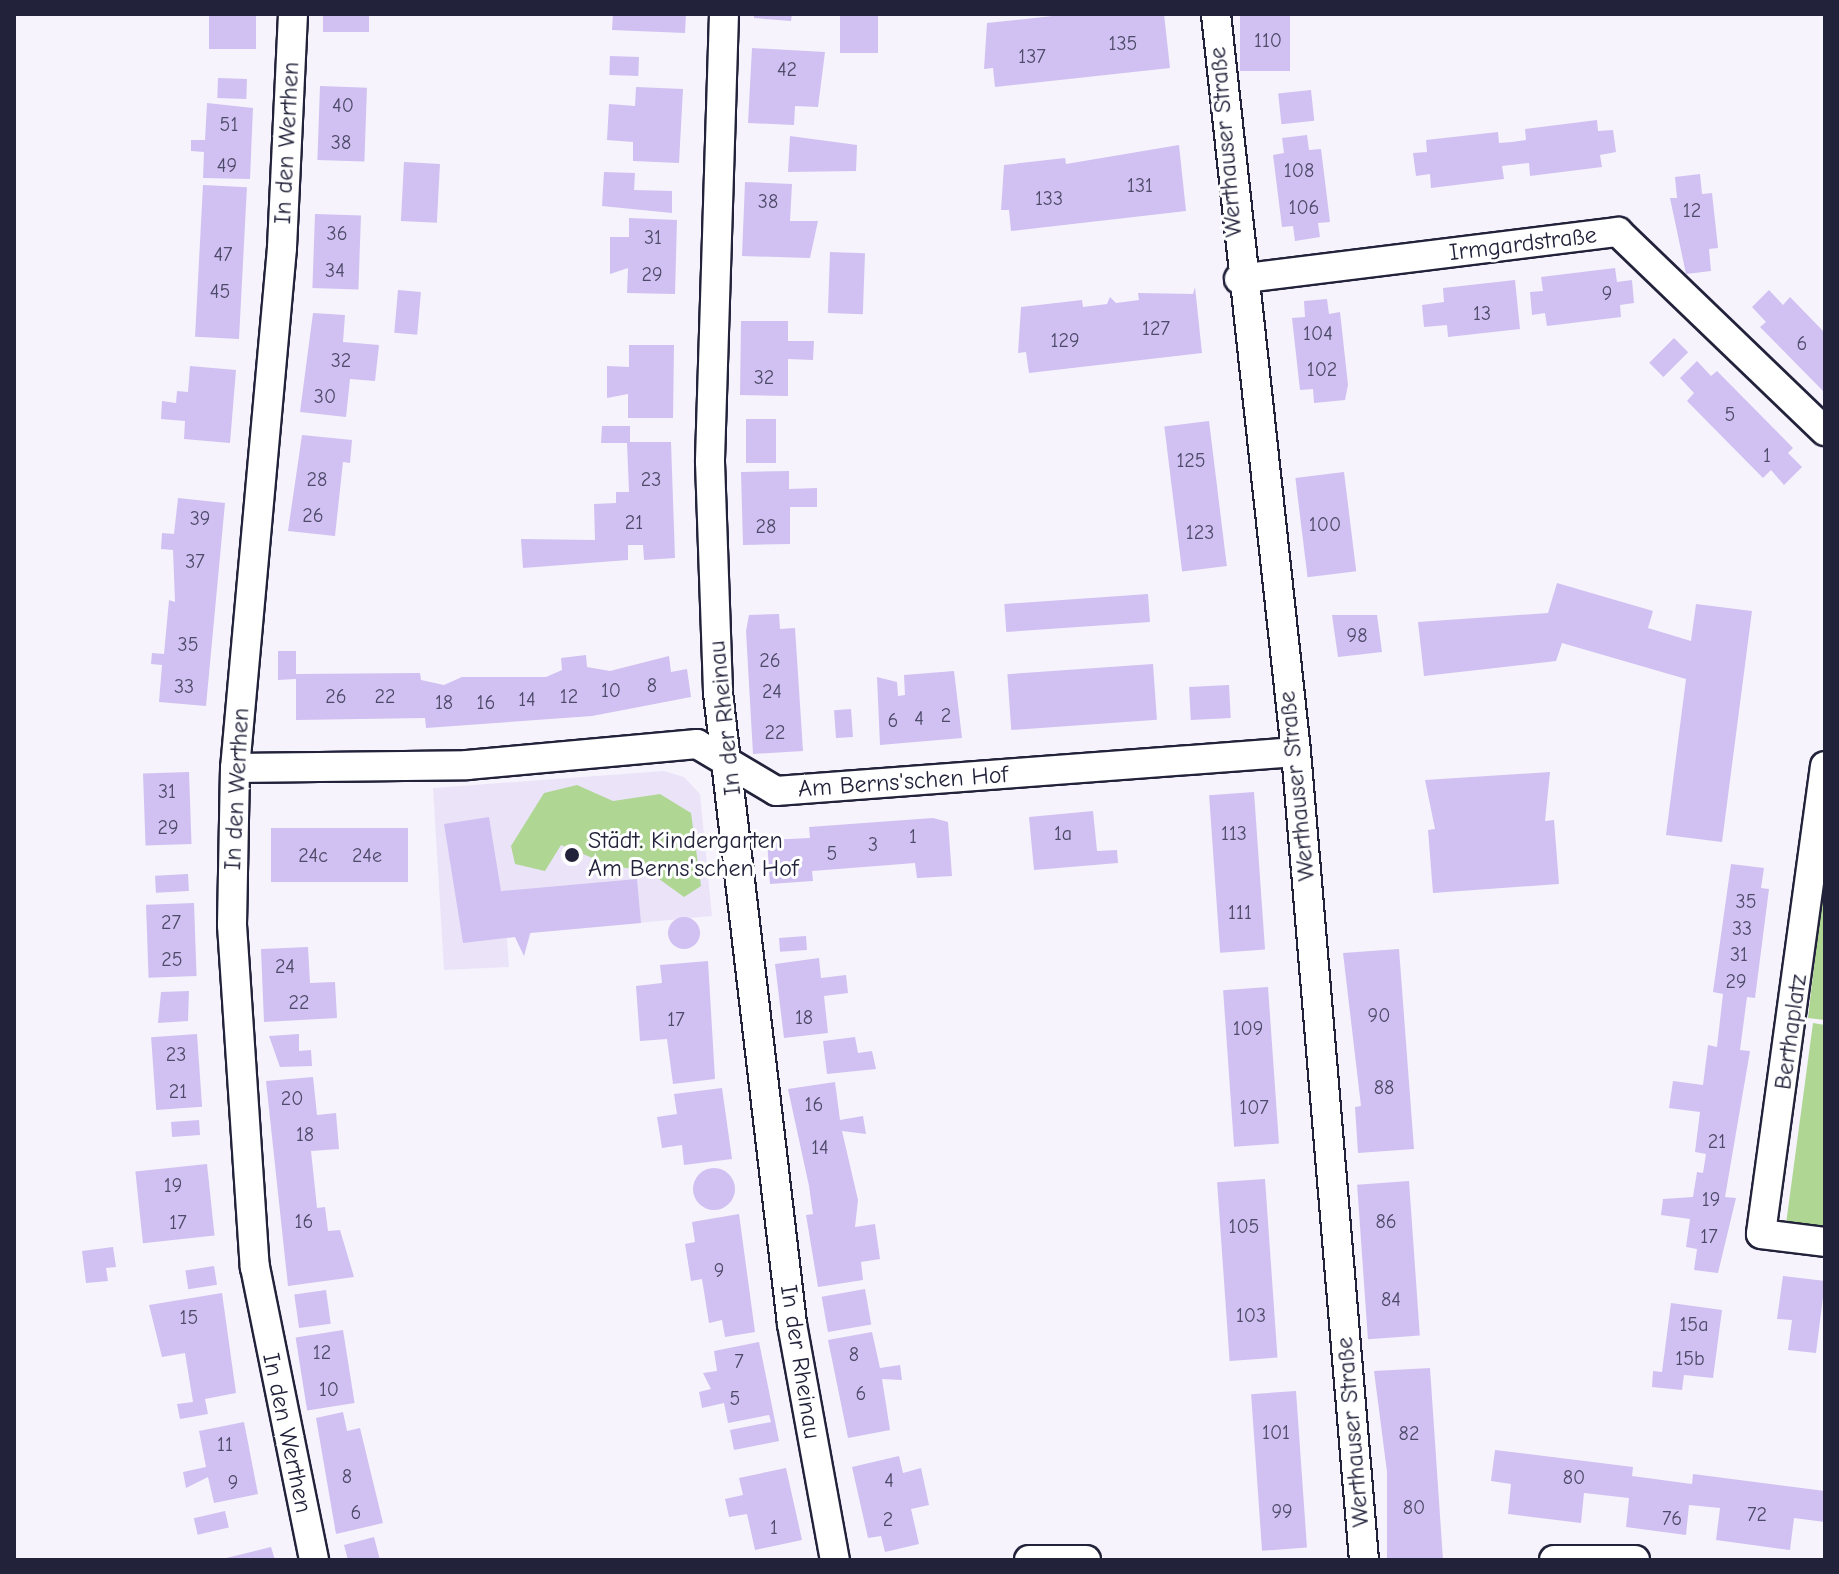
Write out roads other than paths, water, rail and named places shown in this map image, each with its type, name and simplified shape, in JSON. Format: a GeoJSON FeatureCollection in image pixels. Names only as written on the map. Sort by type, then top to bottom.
{"type":"FeatureCollection","features":[{"type":"Feature","properties":{"kind":"street","name":"In den Werthen"},"geometry":{"type":"LineString","coordinates":[[293,14],[282,248],[235,768],[232,925],[255,1267],[314,1560]]}},
{"type":"Feature","properties":{"kind":"street","name":"In der Rheinau"},"geometry":{"type":"LineString","coordinates":[[724,14],[710,462],[718,693],[731,769],[792,1324],[835,1560]]}},
{"type":"Feature","properties":{"kind":"street","name":"Werthauser Straße"},"geometry":{"type":"LineString","coordinates":[[1216,14],[1239,279],[1296,752],[1364,1560]]}},
{"type":"Feature","properties":{"kind":"street","name":"Irmgardstraße"},"geometry":{"type":"LineString","coordinates":[[1239,279],[1618,232],[1825,431]]}},
{"type":"Feature","properties":{"kind":"street","name":"Am Berns'schen Hof"},"geometry":{"type":"LineString","coordinates":[[235,768],[467,765],[697,744],[731,769],[776,791],[1296,752]]}},
{"type":"Feature","properties":{"kind":"street","name":"Berthaplatz"},"geometry":{"type":"LineString","coordinates":[[1825,766],[1761,1234],[1825,1242]]}},
{"type":"Feature","properties":{"kind":"street"},"geometry":{"type":"LineString","coordinates":[[1029,1560],[1086,1560]]}},
{"type":"Feature","properties":{"kind":"street"},"geometry":{"type":"LineString","coordinates":[[1554,1560],[1635,1560]]}},
{"type":"Feature","properties":{"kind":"place","name":"Städt. Kindergarten Am Berns'schen Hof"},"geometry":{"type":"Point","coordinates":[572,855]}}]}
